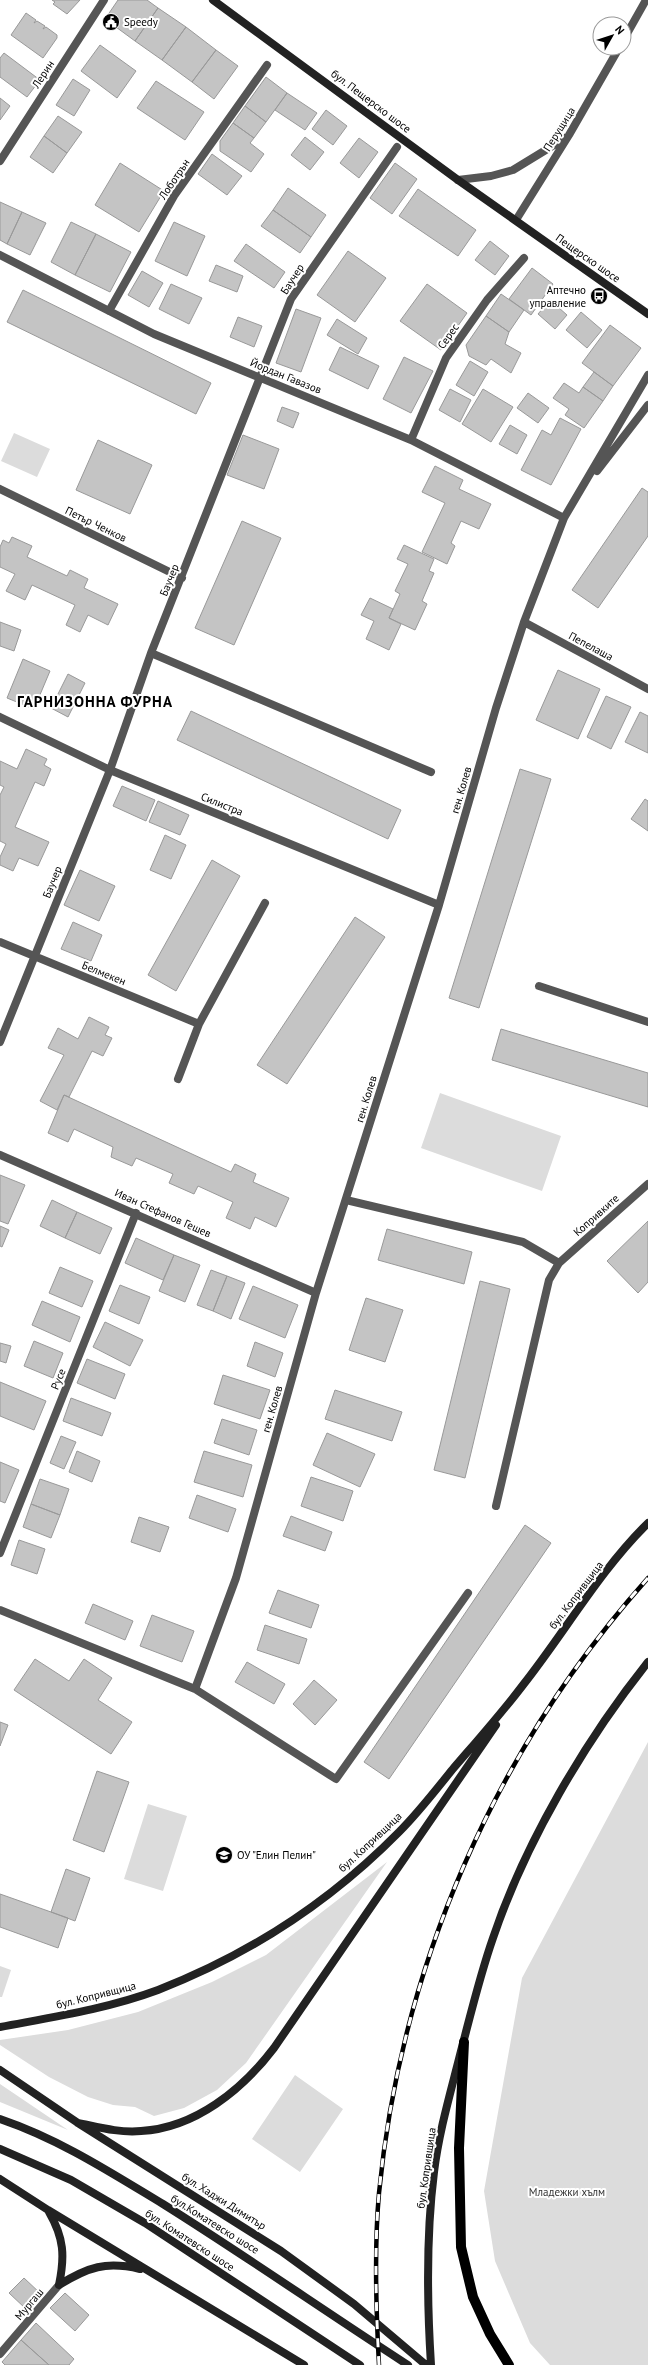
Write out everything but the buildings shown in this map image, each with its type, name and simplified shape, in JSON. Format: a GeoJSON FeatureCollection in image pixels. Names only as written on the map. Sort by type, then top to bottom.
{"type":"FeatureCollection","features":[{"type":"Feature","properties":{"kind":"main road","name":"бул. Пещерско шосе"},"geometry":{"type":"LineString","coordinates":[[213,0],[280,47],[458,180],[516,220]]}},
{"type":"Feature","properties":{"kind":"main road","name":"Пещерско шосе"},"geometry":{"type":"LineString","coordinates":[[516,220],[648,314]]}},
{"type":"Feature","properties":{"kind":"main road","name":"бул. Копривщица"},"geometry":{"type":"LineString","coordinates":[[0,2027],[80,2012],[156,1990],[236,1955],[274,1932],[338,1887],[401,1831],[524,1685],[578,1610],[636,1534],[648,1523]]}},
{"type":"Feature","properties":{"kind":"main road","name":"бул. Копривщица"},"geometry":{"type":"LineString","coordinates":[[431,2365],[429,2285],[434,2173],[443,2122],[480,1980],[512,1887],[558,1798],[600,1728],[648,1662]]}},
{"type":"Feature","properties":{"kind":"main road"},"geometry":{"type":"LineString","coordinates":[[78,2123],[123,2131],[141,2131],[166,2127],[213,2106],[246,2081],[278,2042],[524,1685]]}},
{"type":"Feature","properties":{"kind":"main road"},"geometry":{"type":"LineString","coordinates":[[464,2042],[459,2148],[461,2247],[473,2297],[490,2334],[509,2365]]}},
{"type":"Feature","properties":{"kind":"main road","name":"бул. Хаджи Димитър"},"geometry":{"type":"LineString","coordinates":[[0,2070],[78,2123],[281,2250],[354,2304],[426,2365]]}},
{"type":"Feature","properties":{"kind":"main road","name":"бул.Коматевско шосе"},"geometry":{"type":"LineString","coordinates":[[0,2119],[42,2135],[77,2152],[250,2259],[408,2365]]}},
{"type":"Feature","properties":{"kind":"main road","name":"бул. Коматевско шосе"},"geometry":{"type":"LineString","coordinates":[[0,2149],[71,2180],[145,2223],[360,2365]]}},
{"type":"Feature","properties":{"kind":"main road"},"geometry":{"type":"LineString","coordinates":[[0,2178],[48,2210],[304,2365]]}},
{"type":"Feature","properties":{"kind":"main road"},"geometry":{"type":"LineString","coordinates":[[48,2210],[60,2232],[62,2243],[62,2270],[58,2285]]}},
{"type":"Feature","properties":{"kind":"main road"},"geometry":{"type":"LineString","coordinates":[[58,2285],[74,2276],[106,2265],[120,2264],[148,2271]]}},
{"type":"Feature","properties":{"kind":"street","name":"Лерин"},"geometry":{"type":"LineString","coordinates":[[0,161],[104,0]]}},
{"type":"Feature","properties":{"kind":"street"},"geometry":{"type":"LineString","coordinates":[[632,25],[646,0]]}},
{"type":"Feature","properties":{"kind":"street","name":"Перущица"},"geometry":{"type":"LineString","coordinates":[[516,220],[569,135],[614,56]]}},
{"type":"Feature","properties":{"kind":"street","name":"Лоботрън"},"geometry":{"type":"LineString","coordinates":[[109,311],[174,196],[267,65]]}},
{"type":"Feature","properties":{"kind":"street"},"geometry":{"type":"LineString","coordinates":[[458,180],[491,176],[513,170],[569,135]]}},
{"type":"Feature","properties":{"kind":"street","name":"Баучер"},"geometry":{"type":"LineString","coordinates":[[0,1042],[33,956],[110,770],[151,653],[182,578],[291,299],[397,147]]}},
{"type":"Feature","properties":{"kind":"street","name":"Йордан Гавазов"},"geometry":{"type":"LineString","coordinates":[[0,255],[154,334],[411,440],[564,518]]}},
{"type":"Feature","properties":{"kind":"street","name":"Серес"},"geometry":{"type":"LineString","coordinates":[[411,440],[446,358],[487,300],[524,258]]}},
{"type":"Feature","properties":{"kind":"street"},"geometry":{"type":"LineString","coordinates":[[577,497],[648,375]]}},
{"type":"Feature","properties":{"kind":"street"},"geometry":{"type":"LineString","coordinates":[[577,497],[648,405]]}},
{"type":"Feature","properties":{"kind":"street","name":"Петър Ченков"},"geometry":{"type":"LineString","coordinates":[[0,489],[182,578]]}},
{"type":"Feature","properties":{"kind":"street","name":"ген. Колев"},"geometry":{"type":"LineString","coordinates":[[195,1689],[236,1578],[316,1293],[439,905],[496,708],[524,622],[564,518],[577,497]]}},
{"type":"Feature","properties":{"kind":"street","name":"Пепелаша"},"geometry":{"type":"LineString","coordinates":[[524,622],[648,689]]}},
{"type":"Feature","properties":{"kind":"street"},"geometry":{"type":"LineString","coordinates":[[151,653],[431,772]]}},
{"type":"Feature","properties":{"kind":"street","name":"Силистра"},"geometry":{"type":"LineString","coordinates":[[0,717],[110,770],[439,905]]}},
{"type":"Feature","properties":{"kind":"street"},"geometry":{"type":"LineString","coordinates":[[178,1079],[199,1024],[265,903]]}},
{"type":"Feature","properties":{"kind":"street","name":"Белмекен"},"geometry":{"type":"LineString","coordinates":[[0,942],[199,1024]]}},
{"type":"Feature","properties":{"kind":"street"},"geometry":{"type":"LineString","coordinates":[[539,986],[648,1022]]}},
{"type":"Feature","properties":{"kind":"street","name":"Иван Стефанов Гешев"},"geometry":{"type":"LineString","coordinates":[[0,1155],[136,1213],[316,1293]]}},
{"type":"Feature","properties":{"kind":"street","name":"Копривките"},"geometry":{"type":"LineString","coordinates":[[496,1506],[549,1280],[559,1263],[648,1184]]}},
{"type":"Feature","properties":{"kind":"street"},"geometry":{"type":"LineString","coordinates":[[346,1200],[523,1242],[559,1263]]}},
{"type":"Feature","properties":{"kind":"street","name":"Русе"},"geometry":{"type":"LineString","coordinates":[[0,1553],[136,1213]]}},
{"type":"Feature","properties":{"kind":"street"},"geometry":{"type":"LineString","coordinates":[[0,1610],[195,1689],[336,1779],[468,1593]]}},
{"type":"Feature","properties":{"kind":"street","name":"Мургаш"},"geometry":{"type":"LineString","coordinates":[[0,2354],[58,2285]]}},
{"type":"Feature","properties":{"kind":"green space"},"geometry":{"type":"Polygon","coordinates":[[[14,433],[50,449],[37,477],[1,461],[14,433]]]}},
{"type":"Feature","properties":{"kind":"green space"},"geometry":{"type":"Polygon","coordinates":[[[440,1093],[561,1136],[542,1191],[421,1148],[440,1093]]]}},
{"type":"Feature","properties":{"kind":"green space","name":"Младежки хълм"},"geometry":{"type":"Polygon","coordinates":[[[648,1742],[648,2365],[550,2365],[530,2343],[495,2261],[484,2191],[522,1978],[648,1742]]]}},
{"type":"Feature","properties":{"kind":"green space"},"geometry":{"type":"Polygon","coordinates":[[[148,1804],[187,1816],[163,1891],[124,1879],[148,1804]]]}},
{"type":"Feature","properties":{"kind":"green space"},"geometry":{"type":"Polygon","coordinates":[[[387,1862],[246,2063],[217,2090],[184,2108],[154,2116],[135,2107],[113,2105],[88,2097],[49,2077],[0,2045],[0,2040],[68,2030],[138,2012],[212,1982],[266,1955],[387,1862]]]}},
{"type":"Feature","properties":{"kind":"green space"},"geometry":{"type":"Polygon","coordinates":[[[0,1966],[11,1970],[2,1997],[0,1997],[0,1966]]]}},
{"type":"Feature","properties":{"kind":"green space"},"geometry":{"type":"Polygon","coordinates":[[[295,2075],[343,2109],[300,2172],[252,2139],[295,2075]]]}},
{"type":"Feature","properties":{"kind":"green space"},"geometry":{"type":"Polygon","coordinates":[[[0,2084],[68,2130],[0,2102],[0,2084]]]}},
{"type":"Feature","properties":{"kind":"railway"},"geometry":{"type":"LineString","coordinates":[[379,2365],[376,2279],[376,2235],[379,2193],[391,2108],[409,2025],[433,1944],[464,1864],[501,1788],[545,1714],[593,1644],[648,1578]]}},
{"type":"Feature","properties":{"kind":"place","name":"Speedy"},"geometry":{"type":"Point","coordinates":[111,22]}},
{"type":"Feature","properties":{"kind":"place","name":"Аптечно управление"},"geometry":{"type":"Point","coordinates":[599,296]}},
{"type":"Feature","properties":{"kind":"place","name":"ОУ \"Елин Пелин\""},"geometry":{"type":"Point","coordinates":[224,1855]}},
{"type":"Feature","properties":{"kind":"district","name":"ГАРНИЗОННА ФУРНА"},"geometry":{"type":"Point","coordinates":[95,701]}}]}
